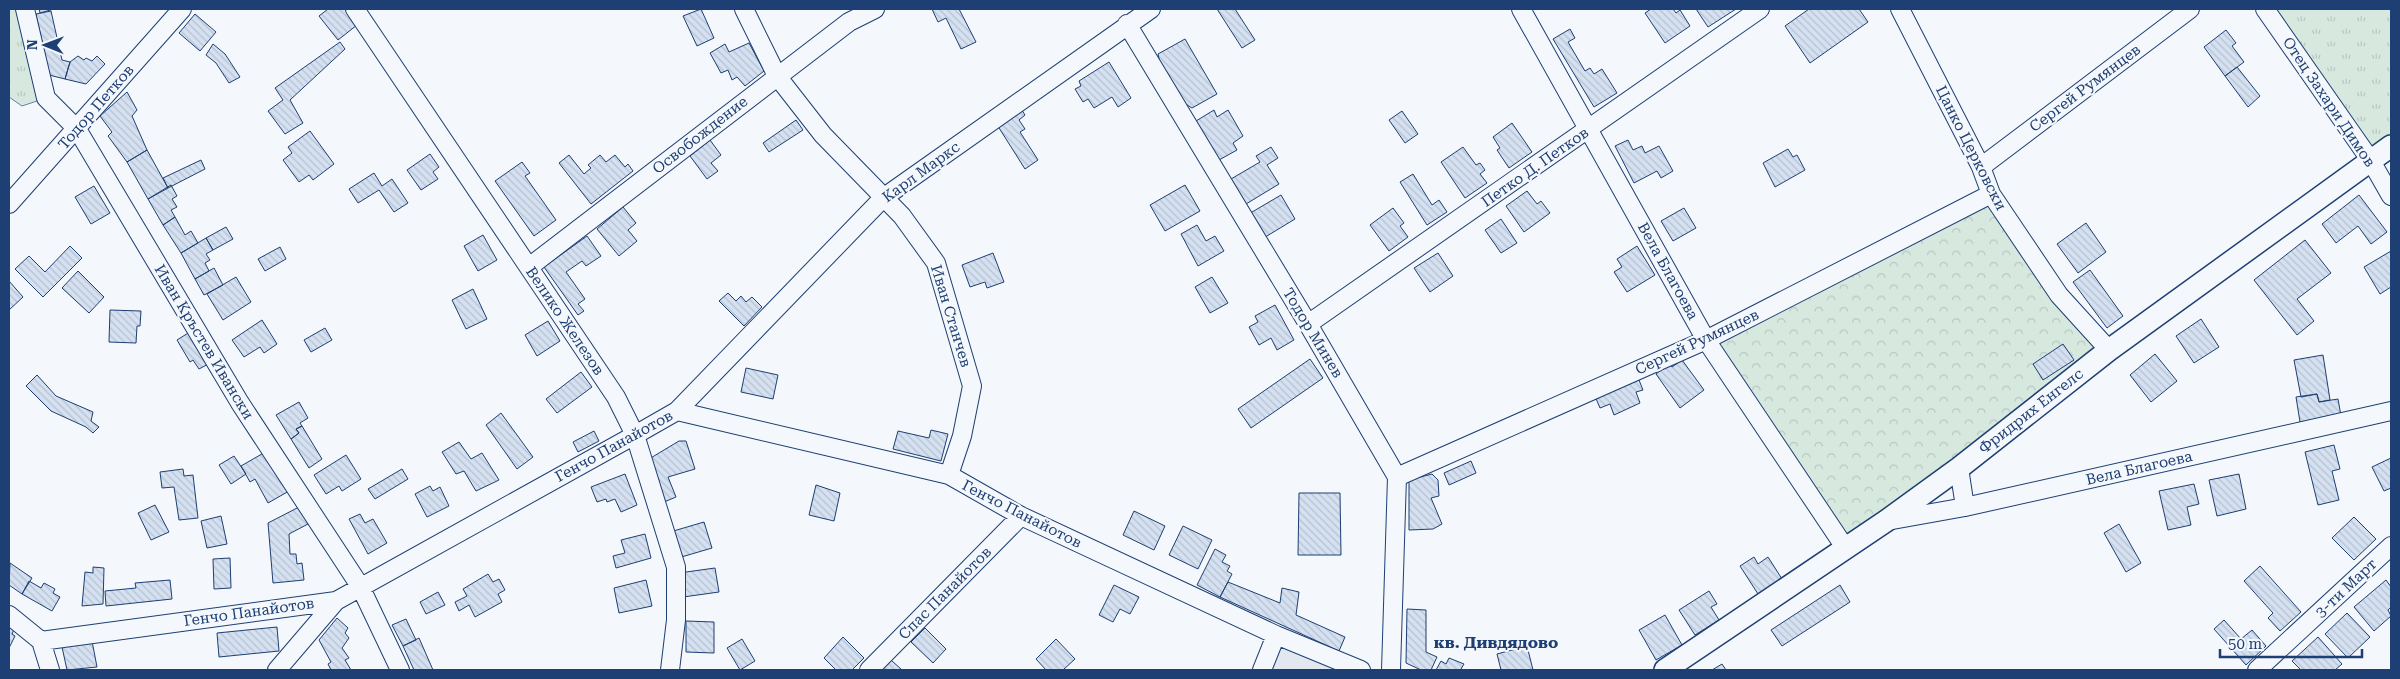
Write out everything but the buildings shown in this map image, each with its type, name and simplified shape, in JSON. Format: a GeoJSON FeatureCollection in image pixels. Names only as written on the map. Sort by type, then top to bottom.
{"type":"FeatureCollection","features":[{"type":"Feature","properties":{"kind":"street","name":"Иван Кръстев Ивански"},"geometry":{"type":"LineString","coordinates":[[25,9],[46,98],[77,129],[240,403],[360,586],[400,670]]}},
{"type":"Feature","properties":{"kind":"street","name":"Тодор Петков"},"geometry":{"type":"LineString","coordinates":[[9,204],[182,9]]}},
{"type":"Feature","properties":{"kind":"street","name":"Велико Железов"},"geometry":{"type":"LineString","coordinates":[[355,9],[616,397],[635,435],[676,567],[676,620],[670,670]]}},
{"type":"Feature","properties":{"kind":"street","name":"Иван Станчев"},"geometry":{"type":"LineString","coordinates":[[744,9],[777,76],[823,135],[902,216],[936,264],[972,386],[962,436],[949,475]]}},
{"type":"Feature","properties":{"kind":"street","name":"Освобождение"},"geometry":{"type":"LineString","coordinates":[[529,267],[848,22],[876,9]]}},
{"type":"Feature","properties":{"kind":"street","name":"Карл Маркс"},"geometry":{"type":"LineString","coordinates":[[677,411],[883,198],[1127,24],[1151,9]]}},
{"type":"Feature","properties":{"kind":"street","name":"Вела Благоева"},"geometry":{"type":"LineString","coordinates":[[1521,9],[1706,340],[1846,549]]}},
{"type":"Feature","properties":{"kind":"street","name":"Петко Д. Петков"},"geometry":{"type":"LineString","coordinates":[[1308,324],[1589,130],[1760,9]]}},
{"type":"Feature","properties":{"kind":"street","name":"Цанко Церковски"},"geometry":{"type":"LineString","coordinates":[[1900,9],[1981,167],[1991,194],[2059,295],[2109,350]]}},
{"type":"Feature","properties":{"kind":"street","name":"Сергей Румянцев"},"geometry":{"type":"LineString","coordinates":[[1981,167],[2190,9]]}},
{"type":"Feature","properties":{"kind":"street","name":"Отец Захари Димов"},"geometry":{"type":"LineString","coordinates":[[2265,9],[2371,161],[2391,196]]}},
{"type":"Feature","properties":{"kind":"street","name":"Тодор Минев"},"geometry":{"type":"LineString","coordinates":[[1127,24],[1308,324],[1397,477]]}},
{"type":"Feature","properties":{"kind":"street","name":"Фридрих Енгелс"},"geometry":{"type":"LineString","coordinates":[[1665,670],[1886,521],[1959,468],[2109,350],[2391,146]]}},
{"type":"Feature","properties":{"kind":"street","name":"Сергей Румянцев"},"geometry":{"type":"LineString","coordinates":[[1397,477],[1706,340],[1991,194]]}},
{"type":"Feature","properties":{"kind":"street","name":"Генчо Панайотов"},"geometry":{"type":"LineString","coordinates":[[41,641],[336,600],[677,411],[949,475],[1021,516],[1276,635],[1361,670]]}},
{"type":"Feature","properties":{"kind":"street","name":"Вела Благоева"},"geometry":{"type":"LineString","coordinates":[[1886,521],[1964,507],[2391,411]]}},
{"type":"Feature","properties":{"kind":"street"},"geometry":{"type":"LineString","coordinates":[[1959,468],[1964,507]]}},
{"type":"Feature","properties":{"kind":"street"},"geometry":{"type":"LineString","coordinates":[[1391,670],[1397,477]]}},
{"type":"Feature","properties":{"kind":"street","name":"Спас Панайотов"},"geometry":{"type":"LineString","coordinates":[[869,670],[1021,516]]}},
{"type":"Feature","properties":{"kind":"street","name":"3-ти Март"},"geometry":{"type":"LineString","coordinates":[[2257,670],[2391,546]]}},
{"type":"Feature","properties":{"kind":"street"},"geometry":{"type":"LineString","coordinates":[[277,670],[336,600]]}},
{"type":"Feature","properties":{"kind":"street"},"geometry":{"type":"LineString","coordinates":[[9,615],[41,641],[50,670]]}},
{"type":"Feature","properties":{"kind":"street"},"geometry":{"type":"LineString","coordinates":[[1262,670],[1276,635]]}},
{"type":"Feature","properties":{"kind":"green space"},"geometry":{"type":"Polygon","coordinates":[[[9,9],[25,9],[46,98],[22,106],[9,97],[9,9]]]}},
{"type":"Feature","properties":{"kind":"green space"},"geometry":{"type":"Polygon","coordinates":[[[2265,9],[2391,9],[2391,146],[2371,161],[2265,9]]]}},
{"type":"Feature","properties":{"kind":"green space"},"geometry":{"type":"Polygon","coordinates":[[[1991,194],[2109,350],[1846,549],[1706,340],[1991,194]]]}},
{"type":"Feature","properties":{"kind":"shaded area"},"geometry":{"type":"Polygon","coordinates":[[[1276,635],[1361,670],[1262,670],[1276,635]]]}},
{"type":"Feature","properties":{"kind":"district","name":"кв. Дивдядово"},"geometry":{"type":"Point","coordinates":[1496,642]}}]}
